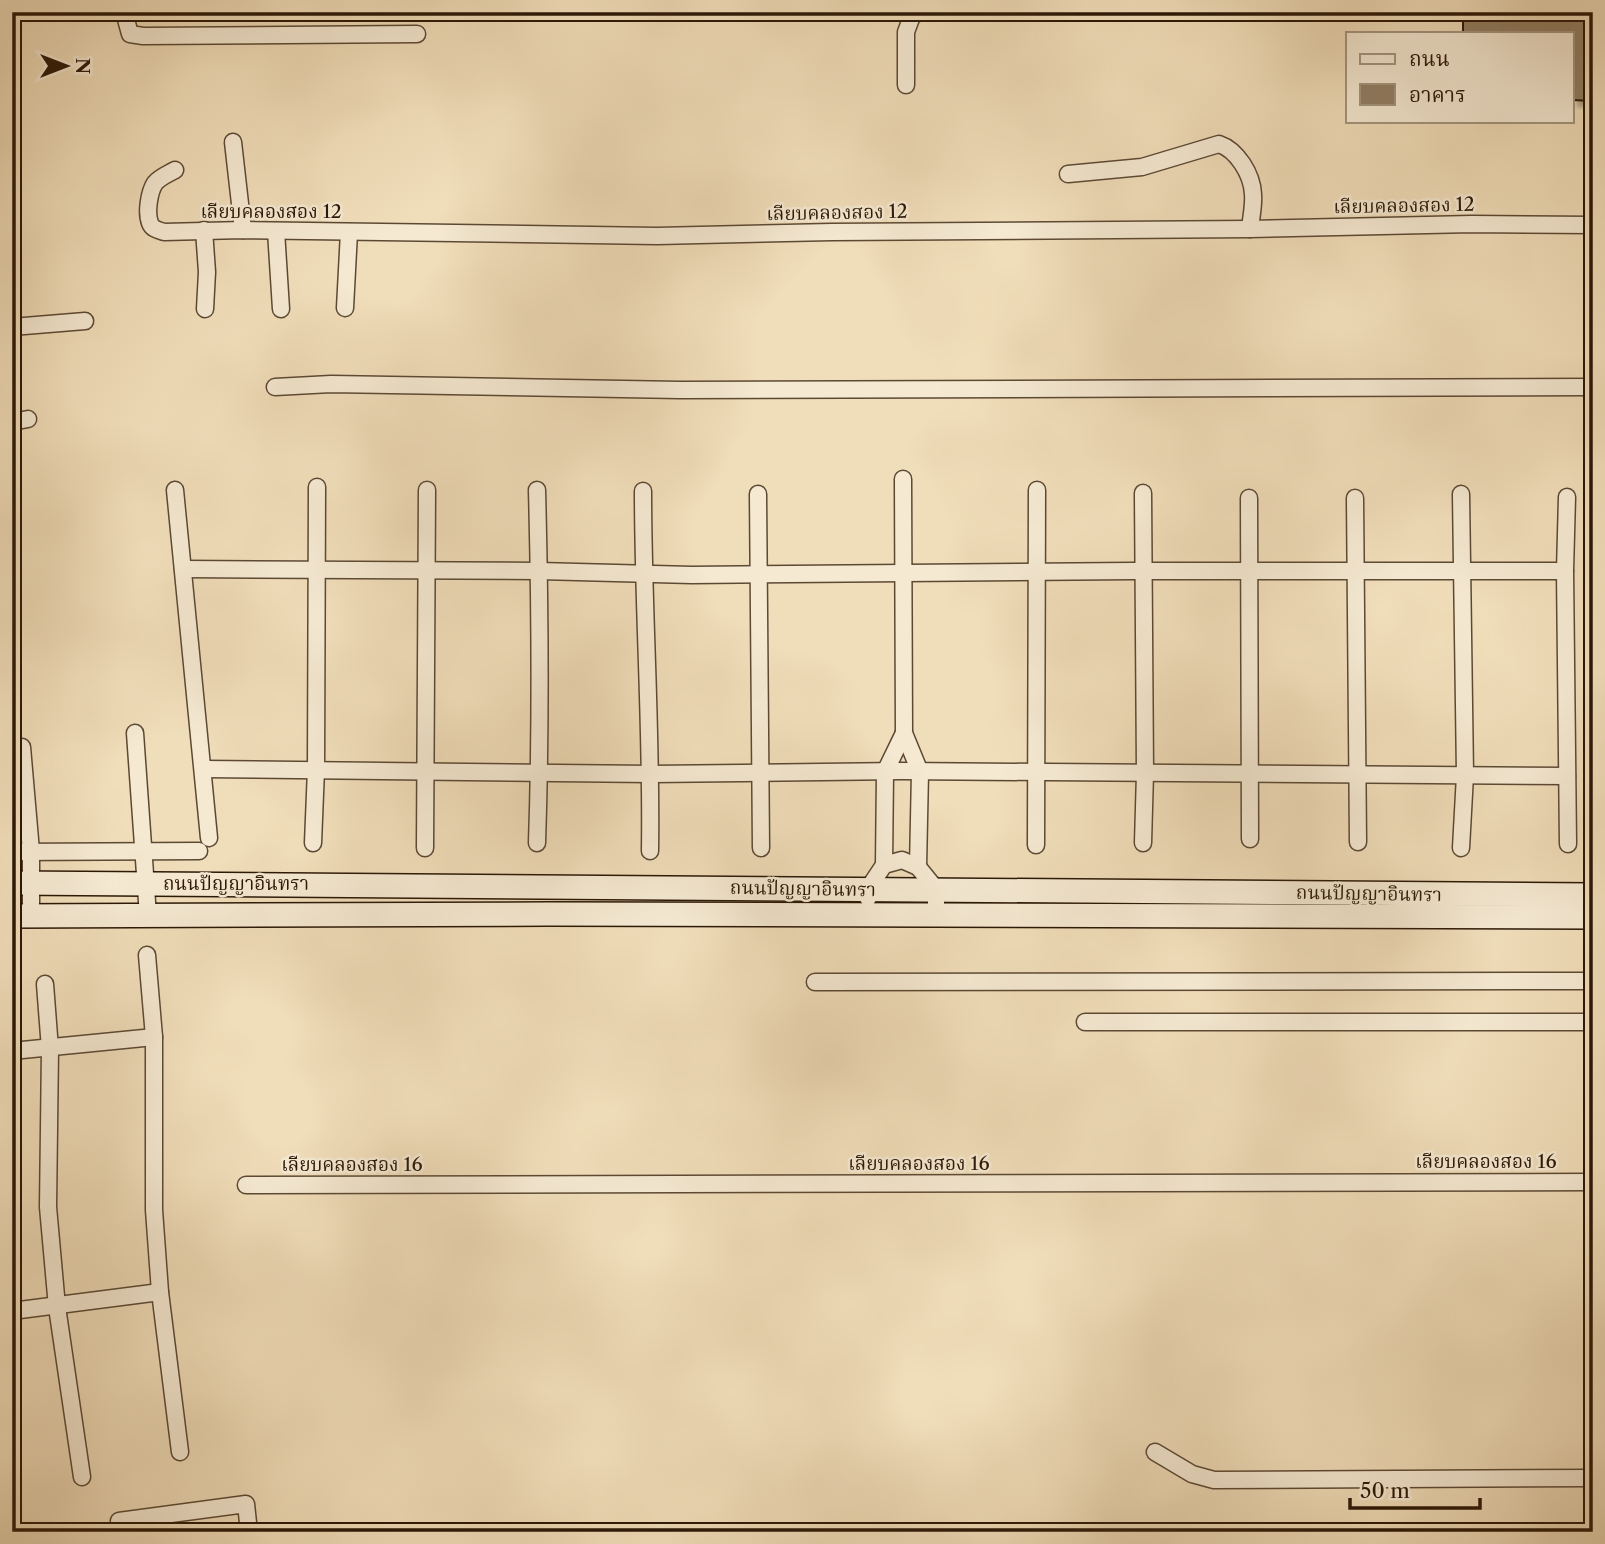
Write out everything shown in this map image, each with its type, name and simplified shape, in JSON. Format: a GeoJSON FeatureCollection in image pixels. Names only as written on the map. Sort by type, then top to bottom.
{"type":"FeatureCollection","features":[{"type":"Feature","properties":{"kind":"street"},"geometry":{"type":"LineString","coordinates":[[124,12],[130,34],[143,36],[417,34]]}},
{"type":"Feature","properties":{"kind":"street"},"geometry":{"type":"LineString","coordinates":[[906,85],[906,32],[912,16],[919,12]]}},
{"type":"Feature","properties":{"kind":"street"},"geometry":{"type":"LineString","coordinates":[[233,142],[243,230]]}},
{"type":"Feature","properties":{"kind":"street"},"geometry":{"type":"LineString","coordinates":[[1069,174],[1142,167],[1219,144],[1229,147],[1248,173],[1253,193],[1250,229]]}},
{"type":"Feature","properties":{"kind":"street","name":"เลียบคลองสอง 12"},"geometry":{"type":"LineString","coordinates":[[174,170],[154,184],[149,212],[150,224],[155,230],[657,236],[1472,224],[1593,225]]}},
{"type":"Feature","properties":{"kind":"street"},"geometry":{"type":"LineString","coordinates":[[204,230],[207,272],[205,309]]}},
{"type":"Feature","properties":{"kind":"street"},"geometry":{"type":"LineString","coordinates":[[276,231],[281,309]]}},
{"type":"Feature","properties":{"kind":"street"},"geometry":{"type":"LineString","coordinates":[[345,308],[349,232]]}},
{"type":"Feature","properties":{"kind":"street"},"geometry":{"type":"LineString","coordinates":[[12,327],[85,321]]}},
{"type":"Feature","properties":{"kind":"street"},"geometry":{"type":"LineString","coordinates":[[275,387],[356,384],[680,390],[1593,387]]}},
{"type":"Feature","properties":{"kind":"street"},"geometry":{"type":"LineString","coordinates":[[903,479],[904,733],[920,772],[918,867]]}},
{"type":"Feature","properties":{"kind":"street"},"geometry":{"type":"LineString","coordinates":[[313,843],[316,769],[317,487]]}},
{"type":"Feature","properties":{"kind":"street"},"geometry":{"type":"LineString","coordinates":[[12,852],[145,852],[204,845],[204,769],[175,490]]}},
{"type":"Feature","properties":{"kind":"street"},"geometry":{"type":"LineString","coordinates":[[425,848],[428,490]]}},
{"type":"Feature","properties":{"kind":"street"},"geometry":{"type":"LineString","coordinates":[[537,490],[537,843]]}},
{"type":"Feature","properties":{"kind":"street"},"geometry":{"type":"LineString","coordinates":[[1036,845],[1037,490]]}},
{"type":"Feature","properties":{"kind":"street"},"geometry":{"type":"LineString","coordinates":[[643,491],[643,574],[652,774],[650,851]]}},
{"type":"Feature","properties":{"kind":"street"},"geometry":{"type":"LineString","coordinates":[[1143,493],[1143,843]]}},
{"type":"Feature","properties":{"kind":"street"},"geometry":{"type":"LineString","coordinates":[[758,494],[761,848]]}},
{"type":"Feature","properties":{"kind":"street"},"geometry":{"type":"LineString","coordinates":[[1461,494],[1465,775],[1461,848]]}},
{"type":"Feature","properties":{"kind":"street"},"geometry":{"type":"LineString","coordinates":[[1567,497],[1565,571],[1568,844]]}},
{"type":"Feature","properties":{"kind":"street"},"geometry":{"type":"LineString","coordinates":[[1249,498],[1250,839]]}},
{"type":"Feature","properties":{"kind":"street"},"geometry":{"type":"LineString","coordinates":[[1355,498],[1358,842]]}},
{"type":"Feature","properties":{"kind":"street"},"geometry":{"type":"LineString","coordinates":[[183,569],[539,570],[643,574],[1143,570],[1565,571]]}},
{"type":"Feature","properties":{"kind":"street"},"geometry":{"type":"LineString","coordinates":[[135,733],[148,916]]}},
{"type":"Feature","properties":{"kind":"street"},"geometry":{"type":"LineString","coordinates":[[868,914],[868,889],[884,865],[885,772],[904,733]]}},
{"type":"Feature","properties":{"kind":"street"},"geometry":{"type":"LineString","coordinates":[[22,747],[31,851],[22,882],[22,916]]}},
{"type":"Feature","properties":{"kind":"street"},"geometry":{"type":"LineString","coordinates":[[204,769],[652,774],[1037,772],[1567,776]]}},
{"type":"Feature","properties":{"kind":"street"},"geometry":{"type":"LineString","coordinates":[[884,865],[902,860],[918,867],[936,889],[936,915]]}},
{"type":"Feature","properties":{"kind":"street","name":"ถนนปัญญาอินทรา"},"geometry":{"type":"LineString","coordinates":[[22,882],[1593,895]]}},
{"type":"Feature","properties":{"kind":"street","name":"ถนนปัญญาอินทรา"},"geometry":{"type":"LineString","coordinates":[[22,916],[868,914],[1593,917]]}},
{"type":"Feature","properties":{"kind":"street"},"geometry":{"type":"LineString","coordinates":[[147,955],[154,1037],[153,1199],[160,1292],[180,1452]]}},
{"type":"Feature","properties":{"kind":"street"},"geometry":{"type":"LineString","coordinates":[[815,982],[1593,981]]}},
{"type":"Feature","properties":{"kind":"street"},"geometry":{"type":"LineString","coordinates":[[45,984],[51,1049],[48,1207],[57,1307],[82,1477]]}},
{"type":"Feature","properties":{"kind":"street"},"geometry":{"type":"LineString","coordinates":[[1085,1021],[1593,1022]]}},
{"type":"Feature","properties":{"kind":"street"},"geometry":{"type":"LineString","coordinates":[[12,1051],[154,1037]]}},
{"type":"Feature","properties":{"kind":"street","name":"เลียบคลองสอง 16"},"geometry":{"type":"LineString","coordinates":[[246,1185],[1593,1182]]}},
{"type":"Feature","properties":{"kind":"street"},"geometry":{"type":"LineString","coordinates":[[12,1311],[160,1292]]}},
{"type":"Feature","properties":{"kind":"street"},"geometry":{"type":"LineString","coordinates":[[1155,1452],[1192,1474],[1214,1480],[1593,1478]]}},
{"type":"Feature","properties":{"kind":"street"},"geometry":{"type":"LineString","coordinates":[[120,1532],[119,1521],[246,1504],[249,1532]]}},
{"type":"Feature","properties":{"kind":"building"},"geometry":{"type":"Polygon","coordinates":[[[1463,17],[1593,18],[1593,101],[1574,100],[1574,32],[1463,32],[1463,17]]]}}]}
